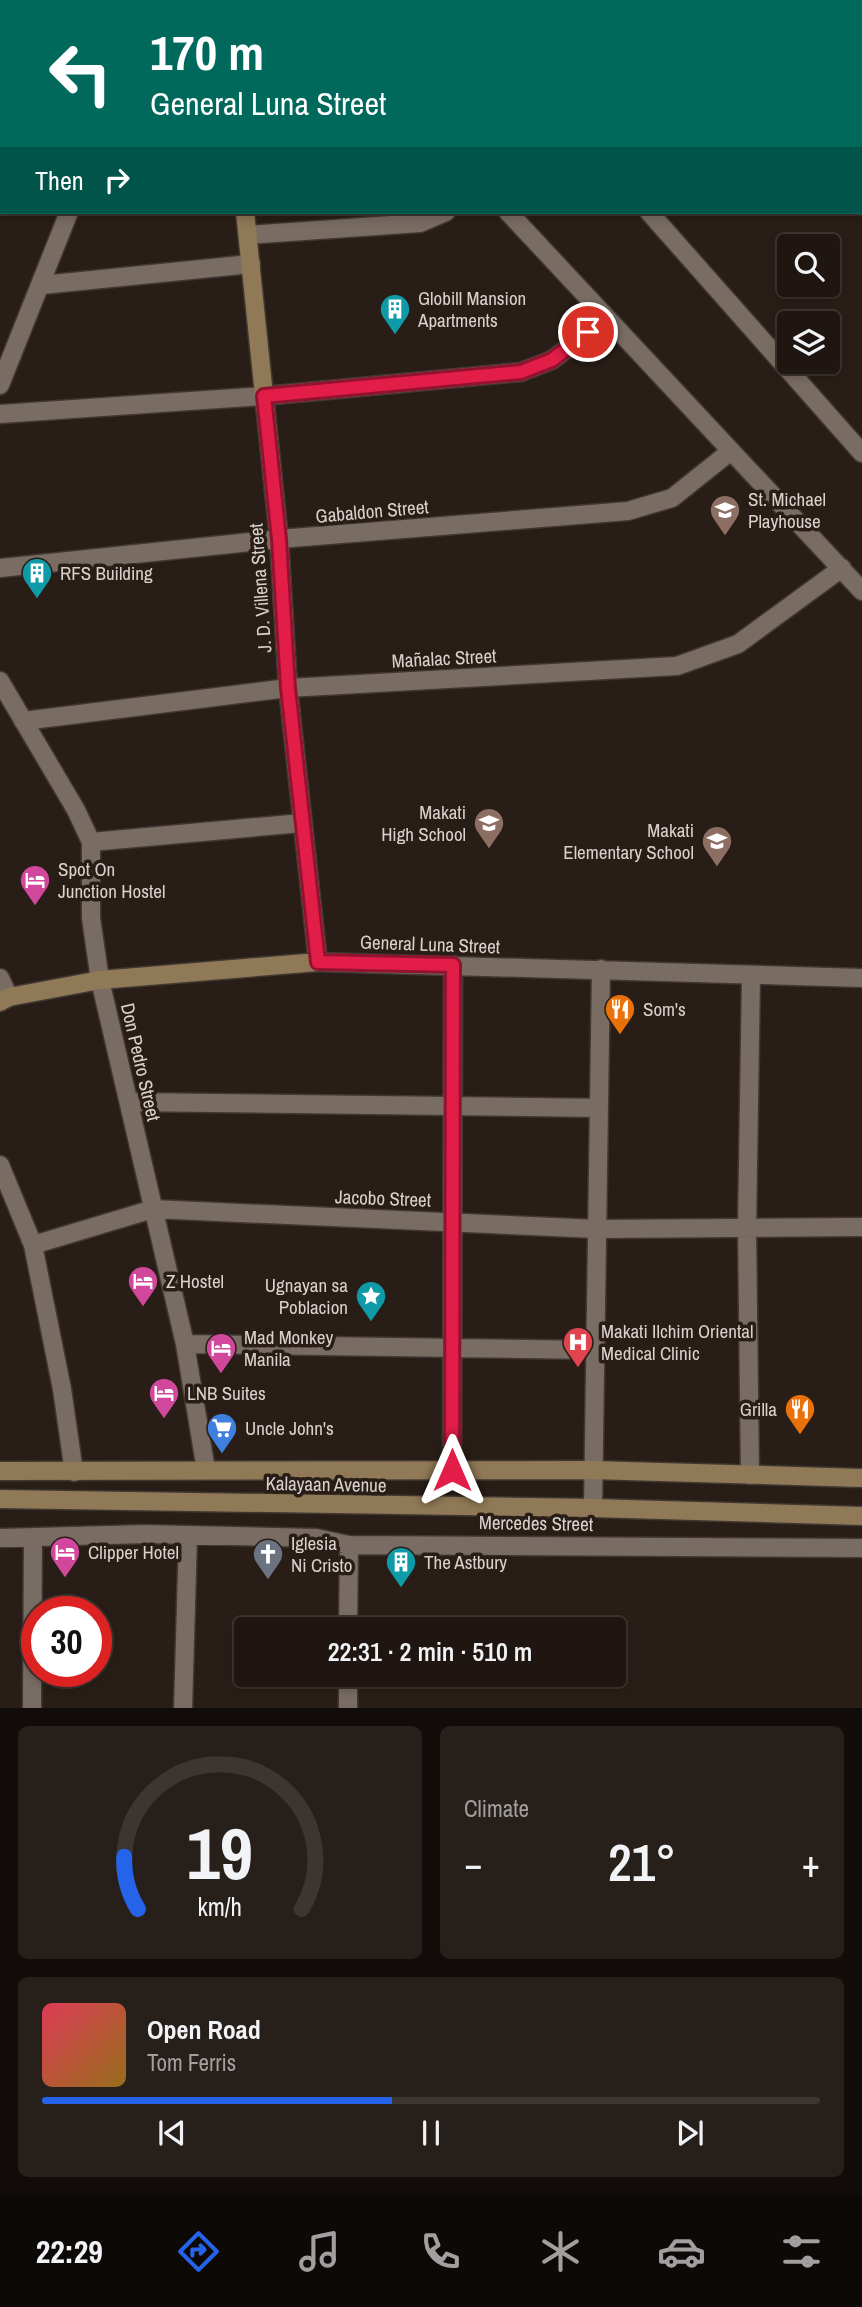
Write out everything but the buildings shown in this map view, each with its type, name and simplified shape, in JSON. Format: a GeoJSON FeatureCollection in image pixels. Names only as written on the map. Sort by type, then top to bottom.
{"type":"FeatureCollection","features":[{"type":"Feature","properties":{"kind":"main road","name":"J. D. Villena Street"},"geometry":{"type":"LineString","coordinates":[[245,214],[279,539],[288,688],[318,962]]}},
{"type":"Feature","properties":{"kind":"main road","name":"General Luna Street"},"geometry":{"type":"LineString","coordinates":[[4,1000],[100,980],[318,962]]}},
{"type":"Feature","properties":{"kind":"main road","name":"Kalayaan Avenue"},"geometry":{"type":"LineString","coordinates":[[0,1471],[592,1471],[862,1478]]}},
{"type":"Feature","properties":{"kind":"main road","name":"Kalayaan Avenue"},"geometry":{"type":"LineString","coordinates":[[0,1499],[593,1508],[862,1516]]}},
{"type":"Feature","properties":{"kind":"street"},"geometry":{"type":"LineString","coordinates":[[0,385],[68,214]]}},
{"type":"Feature","properties":{"kind":"street"},"geometry":{"type":"LineString","coordinates":[[248,235],[421,223],[441,214]]}},
{"type":"Feature","properties":{"kind":"street"},"geometry":{"type":"LineString","coordinates":[[510,214],[862,591]]}},
{"type":"Feature","properties":{"kind":"street"},"geometry":{"type":"LineString","coordinates":[[651,214],[862,453]]}},
{"type":"Feature","properties":{"kind":"street"},"geometry":{"type":"LineString","coordinates":[[42,285],[251,264]]}},
{"type":"Feature","properties":{"kind":"street"},"geometry":{"type":"LineString","coordinates":[[0,414],[264,396],[521,372],[552,360],[606,319]]}},
{"type":"Feature","properties":{"kind":"street","name":"Gabaldon Street"},"geometry":{"type":"LineString","coordinates":[[0,568],[279,539],[628,511],[672,498],[731,452]]}},
{"type":"Feature","properties":{"kind":"street","name":"Mañalac Street"},"geometry":{"type":"LineString","coordinates":[[23,721],[288,688],[677,666],[738,644],[842,568]]}},
{"type":"Feature","properties":{"kind":"street","name":"Don Pedro Street"},"geometry":{"type":"LineString","coordinates":[[0,681],[76,810],[91,842],[91,918],[100,980],[185,1344],[206,1470]]}},
{"type":"Feature","properties":{"kind":"street"},"geometry":{"type":"LineString","coordinates":[[91,842],[302,823]]}},
{"type":"Feature","properties":{"kind":"street","name":"General Luna Street"},"geometry":{"type":"LineString","coordinates":[[318,962],[862,978]]}},
{"type":"Feature","properties":{"kind":"street"},"geometry":{"type":"LineString","coordinates":[[452,1470],[453,965]]}},
{"type":"Feature","properties":{"kind":"street"},"geometry":{"type":"LineString","coordinates":[[593,1508],[601,969]]}},
{"type":"Feature","properties":{"kind":"street"},"geometry":{"type":"LineString","coordinates":[[750,1475],[747,1228],[751,976]]}},
{"type":"Feature","properties":{"kind":"street"},"geometry":{"type":"LineString","coordinates":[[0,978],[4,1000]]}},
{"type":"Feature","properties":{"kind":"street"},"geometry":{"type":"LineString","coordinates":[[128,1102],[453,1104],[599,1108]]}},
{"type":"Feature","properties":{"kind":"street"},"geometry":{"type":"LineString","coordinates":[[0,1165],[33,1245],[62,1389],[74,1472]]}},
{"type":"Feature","properties":{"kind":"street","name":"Jacobo Street"},"geometry":{"type":"LineString","coordinates":[[33,1245],[153,1209],[597,1229],[862,1227]]}},
{"type":"Feature","properties":{"kind":"street"},"geometry":{"type":"LineString","coordinates":[[185,1344],[595,1350]]}},
{"type":"Feature","properties":{"kind":"street"},"geometry":{"type":"LineString","coordinates":[[183,1708],[188,1535]]}},
{"type":"Feature","properties":{"kind":"street","name":"Mercedes Street"},"geometry":{"type":"LineString","coordinates":[[0,1538],[188,1535],[316,1538],[349,1545],[862,1548]]}},
{"type":"Feature","properties":{"kind":"street"},"geometry":{"type":"LineString","coordinates":[[32,1708],[33,1537]]}},
{"type":"Feature","properties":{"kind":"street"},"geometry":{"type":"LineString","coordinates":[[348,1617],[349,1545]]}},
{"type":"Feature","properties":{"kind":"street"},"geometry":{"type":"LineString","coordinates":[[348,1687],[348,1708]]}},
{"type":"Feature","properties":{"kind":"place","name":"Globill Mansion Apartments"},"geometry":{"type":"Point","coordinates":[395,336]}},
{"type":"Feature","properties":{"kind":"place","name":"St. Michael Playhouse"},"geometry":{"type":"Point","coordinates":[725,537]}},
{"type":"Feature","properties":{"kind":"place","name":"RFS Building"},"geometry":{"type":"Point","coordinates":[37,600]}},
{"type":"Feature","properties":{"kind":"place","name":"Makati High School"},"geometry":{"type":"Point","coordinates":[489,850]}},
{"type":"Feature","properties":{"kind":"place","name":"Makati Elementary School"},"geometry":{"type":"Point","coordinates":[717,868]}},
{"type":"Feature","properties":{"kind":"place","name":"Spot On Junction Hostel"},"geometry":{"type":"Point","coordinates":[35,907]}},
{"type":"Feature","properties":{"kind":"place","name":"Som's"},"geometry":{"type":"Point","coordinates":[620,1036]}},
{"type":"Feature","properties":{"kind":"place","name":"Z Hostel"},"geometry":{"type":"Point","coordinates":[143,1308]}},
{"type":"Feature","properties":{"kind":"place","name":"Ugnayan sa Poblacion"},"geometry":{"type":"Point","coordinates":[371,1323]}},
{"type":"Feature","properties":{"kind":"place","name":"Makati Ilchim Oriental Medical Clinic"},"geometry":{"type":"Point","coordinates":[578,1369]}},
{"type":"Feature","properties":{"kind":"place","name":"Mad Monkey Manila"},"geometry":{"type":"Point","coordinates":[221,1375]}},
{"type":"Feature","properties":{"kind":"place","name":"LNB Suites"},"geometry":{"type":"Point","coordinates":[164,1420]}},
{"type":"Feature","properties":{"kind":"place","name":"Grilla"},"geometry":{"type":"Point","coordinates":[800,1436]}},
{"type":"Feature","properties":{"kind":"place","name":"Uncle John's"},"geometry":{"type":"Point","coordinates":[222,1455]}},
{"type":"Feature","properties":{"kind":"place","name":"Clipper Hotel"},"geometry":{"type":"Point","coordinates":[65,1579]}},
{"type":"Feature","properties":{"kind":"place","name":"Iglesia Ni Cristo"},"geometry":{"type":"Point","coordinates":[268,1581]}},
{"type":"Feature","properties":{"kind":"place","name":"The Astbury"},"geometry":{"type":"Point","coordinates":[401,1589]}},
{"type":"Feature","properties":{"kind":"route"},"geometry":{"type":"LineString","coordinates":[[452,1470],[453,965],[318,962],[288,688],[279,539],[264,396],[521,372],[552,360],[588,332]]}}]}
